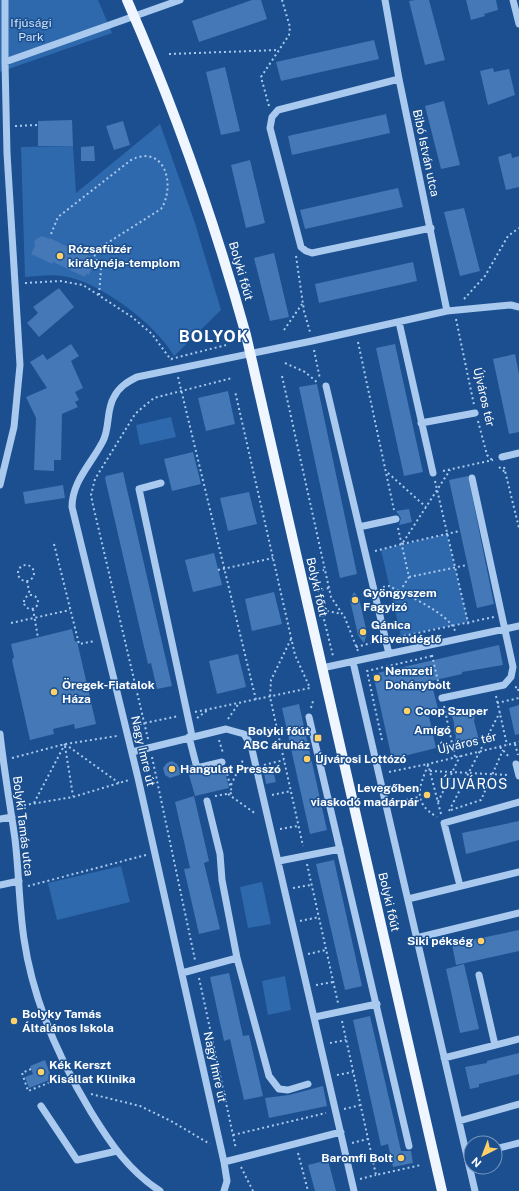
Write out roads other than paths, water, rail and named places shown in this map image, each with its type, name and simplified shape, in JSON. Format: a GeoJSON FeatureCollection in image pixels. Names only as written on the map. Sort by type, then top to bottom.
{"type":"FeatureCollection","features":[{"type":"Feature","properties":{"kind":"main road","name":"Bolyki főút"},"geometry":{"type":"LineString","coordinates":[[127,0],[169,97],[225,258],[250,354],[442,1191]]}},
{"type":"Feature","properties":{"kind":"street"},"geometry":{"type":"LineString","coordinates":[[0,485],[14,427],[20,365],[14,284],[7,127],[3,83],[5,62],[5,0]]}},
{"type":"Feature","properties":{"kind":"street"},"geometry":{"type":"LineString","coordinates":[[5,62],[180,0]]}},
{"type":"Feature","properties":{"kind":"street","name":"Bibó István utca"},"geometry":{"type":"LineString","coordinates":[[385,0],[399,79],[447,311]]}},
{"type":"Feature","properties":{"kind":"street"},"geometry":{"type":"LineString","coordinates":[[513,0],[519,24]]}},
{"type":"Feature","properties":{"kind":"street"},"geometry":{"type":"LineString","coordinates":[[399,79],[278,110],[272,117],[270,128],[301,247],[306,251],[312,253],[431,228]]}},
{"type":"Feature","properties":{"kind":"street","name":"Nagy Imre út"},"geometry":{"type":"LineString","coordinates":[[224,1191],[227,1181],[222,1152],[132,752],[74,517],[72,499],[78,481],[104,441],[113,398],[120,388],[137,377],[312,342],[447,311],[516,305]]}},
{"type":"Feature","properties":{"kind":"street"},"geometry":{"type":"LineString","coordinates":[[398,322],[433,473]]}},
{"type":"Feature","properties":{"kind":"street"},"geometry":{"type":"LineString","coordinates":[[326,386],[389,654]]}},
{"type":"Feature","properties":{"kind":"street"},"geometry":{"type":"LineString","coordinates":[[422,423],[476,413]]}},
{"type":"Feature","properties":{"kind":"street"},"geometry":{"type":"LineString","coordinates":[[502,457],[519,453]]}},
{"type":"Feature","properties":{"kind":"street"},"geometry":{"type":"LineString","coordinates":[[442,698],[504,685],[511,678],[514,667],[472,478]]}},
{"type":"Feature","properties":{"kind":"street"},"geometry":{"type":"LineString","coordinates":[[161,483],[139,489],[188,714],[197,768]]}},
{"type":"Feature","properties":{"kind":"street"},"geometry":{"type":"LineString","coordinates":[[359,527],[396,519]]}},
{"type":"Feature","properties":{"kind":"street"},"geometry":{"type":"LineString","coordinates":[[322,668],[519,626]]}},
{"type":"Feature","properties":{"kind":"street"},"geometry":{"type":"LineString","coordinates":[[353,662],[463,1135]]}},
{"type":"Feature","properties":{"kind":"street"},"geometry":{"type":"LineString","coordinates":[[309,717],[409,1146]]}},
{"type":"Feature","properties":{"kind":"street"},"geometry":{"type":"LineString","coordinates":[[132,752],[220,730],[232,730],[245,735],[252,745],[354,1191]]}},
{"type":"Feature","properties":{"kind":"street","name":"Bolyki Tamás utca"},"geometry":{"type":"LineString","coordinates":[[0,734],[12,817],[24,937],[33,983],[49,1030],[70,1075],[117,1151],[139,1176],[160,1191]]}},
{"type":"Feature","properties":{"kind":"street"},"geometry":{"type":"LineString","coordinates":[[517,761],[519,776]]}},
{"type":"Feature","properties":{"kind":"street"},"geometry":{"type":"LineString","coordinates":[[188,770],[222,762]]}},
{"type":"Feature","properties":{"kind":"street"},"geometry":{"type":"LineString","coordinates":[[207,801],[220,854],[222,880],[237,958],[269,1076],[279,1089],[288,1090],[308,1084]]}},
{"type":"Feature","properties":{"kind":"street"},"geometry":{"type":"LineString","coordinates":[[460,886],[444,823],[519,802]]}},
{"type":"Feature","properties":{"kind":"street"},"geometry":{"type":"LineString","coordinates":[[0,819],[12,817]]}},
{"type":"Feature","properties":{"kind":"street"},"geometry":{"type":"LineString","coordinates":[[279,861],[340,849]]}},
{"type":"Feature","properties":{"kind":"street"},"geometry":{"type":"LineString","coordinates":[[408,899],[519,872]]}},
{"type":"Feature","properties":{"kind":"street"},"geometry":{"type":"LineString","coordinates":[[0,885],[19,885]]}},
{"type":"Feature","properties":{"kind":"street"},"geometry":{"type":"LineString","coordinates":[[416,938],[519,913]]}},
{"type":"Feature","properties":{"kind":"street"},"geometry":{"type":"LineString","coordinates":[[182,973],[237,958]]}},
{"type":"Feature","properties":{"kind":"street"},"geometry":{"type":"LineString","coordinates":[[479,975],[495,1046]]}},
{"type":"Feature","properties":{"kind":"street"},"geometry":{"type":"LineString","coordinates":[[315,1017],[376,1004]]}},
{"type":"Feature","properties":{"kind":"street"},"geometry":{"type":"LineString","coordinates":[[444,1058],[519,1039]]}},
{"type":"Feature","properties":{"kind":"street"},"geometry":{"type":"LineString","coordinates":[[459,1121],[519,1104]]}},
{"type":"Feature","properties":{"kind":"street"},"geometry":{"type":"LineString","coordinates":[[40,1106],[77,1160],[117,1151]]}},
{"type":"Feature","properties":{"kind":"street"},"geometry":{"type":"LineString","coordinates":[[224,1162],[341,1132]]}},
{"type":"Feature","properties":{"kind":"street"},"geometry":{"type":"LineString","coordinates":[[503,1147],[519,1143]]}},
{"type":"Feature","properties":{"kind":"street"},"geometry":{"type":"LineString","coordinates":[[472,1175],[475,1191]]}},
{"type":"Feature","properties":{"kind":"place","name":"Rózsafüzér királynéja-templom"},"geometry":{"type":"Point","coordinates":[60,256]}},
{"type":"Feature","properties":{"kind":"place","name":"Gyöngyszem Fagyizó"},"geometry":{"type":"Point","coordinates":[355,600]}},
{"type":"Feature","properties":{"kind":"place","name":"Gánica Kisvendéglő"},"geometry":{"type":"Point","coordinates":[363,632]}},
{"type":"Feature","properties":{"kind":"place","name":"Nemzeti Dohánybolt"},"geometry":{"type":"Point","coordinates":[377,678]}},
{"type":"Feature","properties":{"kind":"place","name":"Öregek-Fiatalok Háza"},"geometry":{"type":"Point","coordinates":[54,692]}},
{"type":"Feature","properties":{"kind":"place","name":"Coop Szuper"},"geometry":{"type":"Point","coordinates":[407,711]}},
{"type":"Feature","properties":{"kind":"place","name":"Amígó"},"geometry":{"type":"Point","coordinates":[459,730]}},
{"type":"Feature","properties":{"kind":"place","name":"Bolyki főút ABC áruház"},"geometry":{"type":"Point","coordinates":[318,738]}},
{"type":"Feature","properties":{"kind":"place","name":"Újvárosi Lottózó"},"geometry":{"type":"Point","coordinates":[307,759]}},
{"type":"Feature","properties":{"kind":"place","name":"Hangulat Presszó"},"geometry":{"type":"Point","coordinates":[172,769]}},
{"type":"Feature","properties":{"kind":"place","name":"Levegőben viaskodó madárpár"},"geometry":{"type":"Point","coordinates":[427,795]}},
{"type":"Feature","properties":{"kind":"place","name":"Siki pékség"},"geometry":{"type":"Point","coordinates":[481,941]}},
{"type":"Feature","properties":{"kind":"place","name":"Bolyky Tamás Általános Iskola"},"geometry":{"type":"Point","coordinates":[14,1021]}},
{"type":"Feature","properties":{"kind":"place","name":"Kék Kerszt Kisállat Klinika"},"geometry":{"type":"Point","coordinates":[41,1072]}},
{"type":"Feature","properties":{"kind":"place","name":"Baromfi Bolt"},"geometry":{"type":"Point","coordinates":[401,1158]}},
{"type":"Feature","properties":{"kind":"district","name":"BOLYOK"},"geometry":{"type":"Point","coordinates":[214,336]}},
{"type":"Feature","properties":{"kind":"district","name":"ÚJVÁROS"},"geometry":{"type":"Point","coordinates":[474,784]}},
{"type":"Feature","properties":{"kind":"park label","name":"Ifjúsági Park"},"geometry":{"type":"Point","coordinates":[31,30]}}]}
